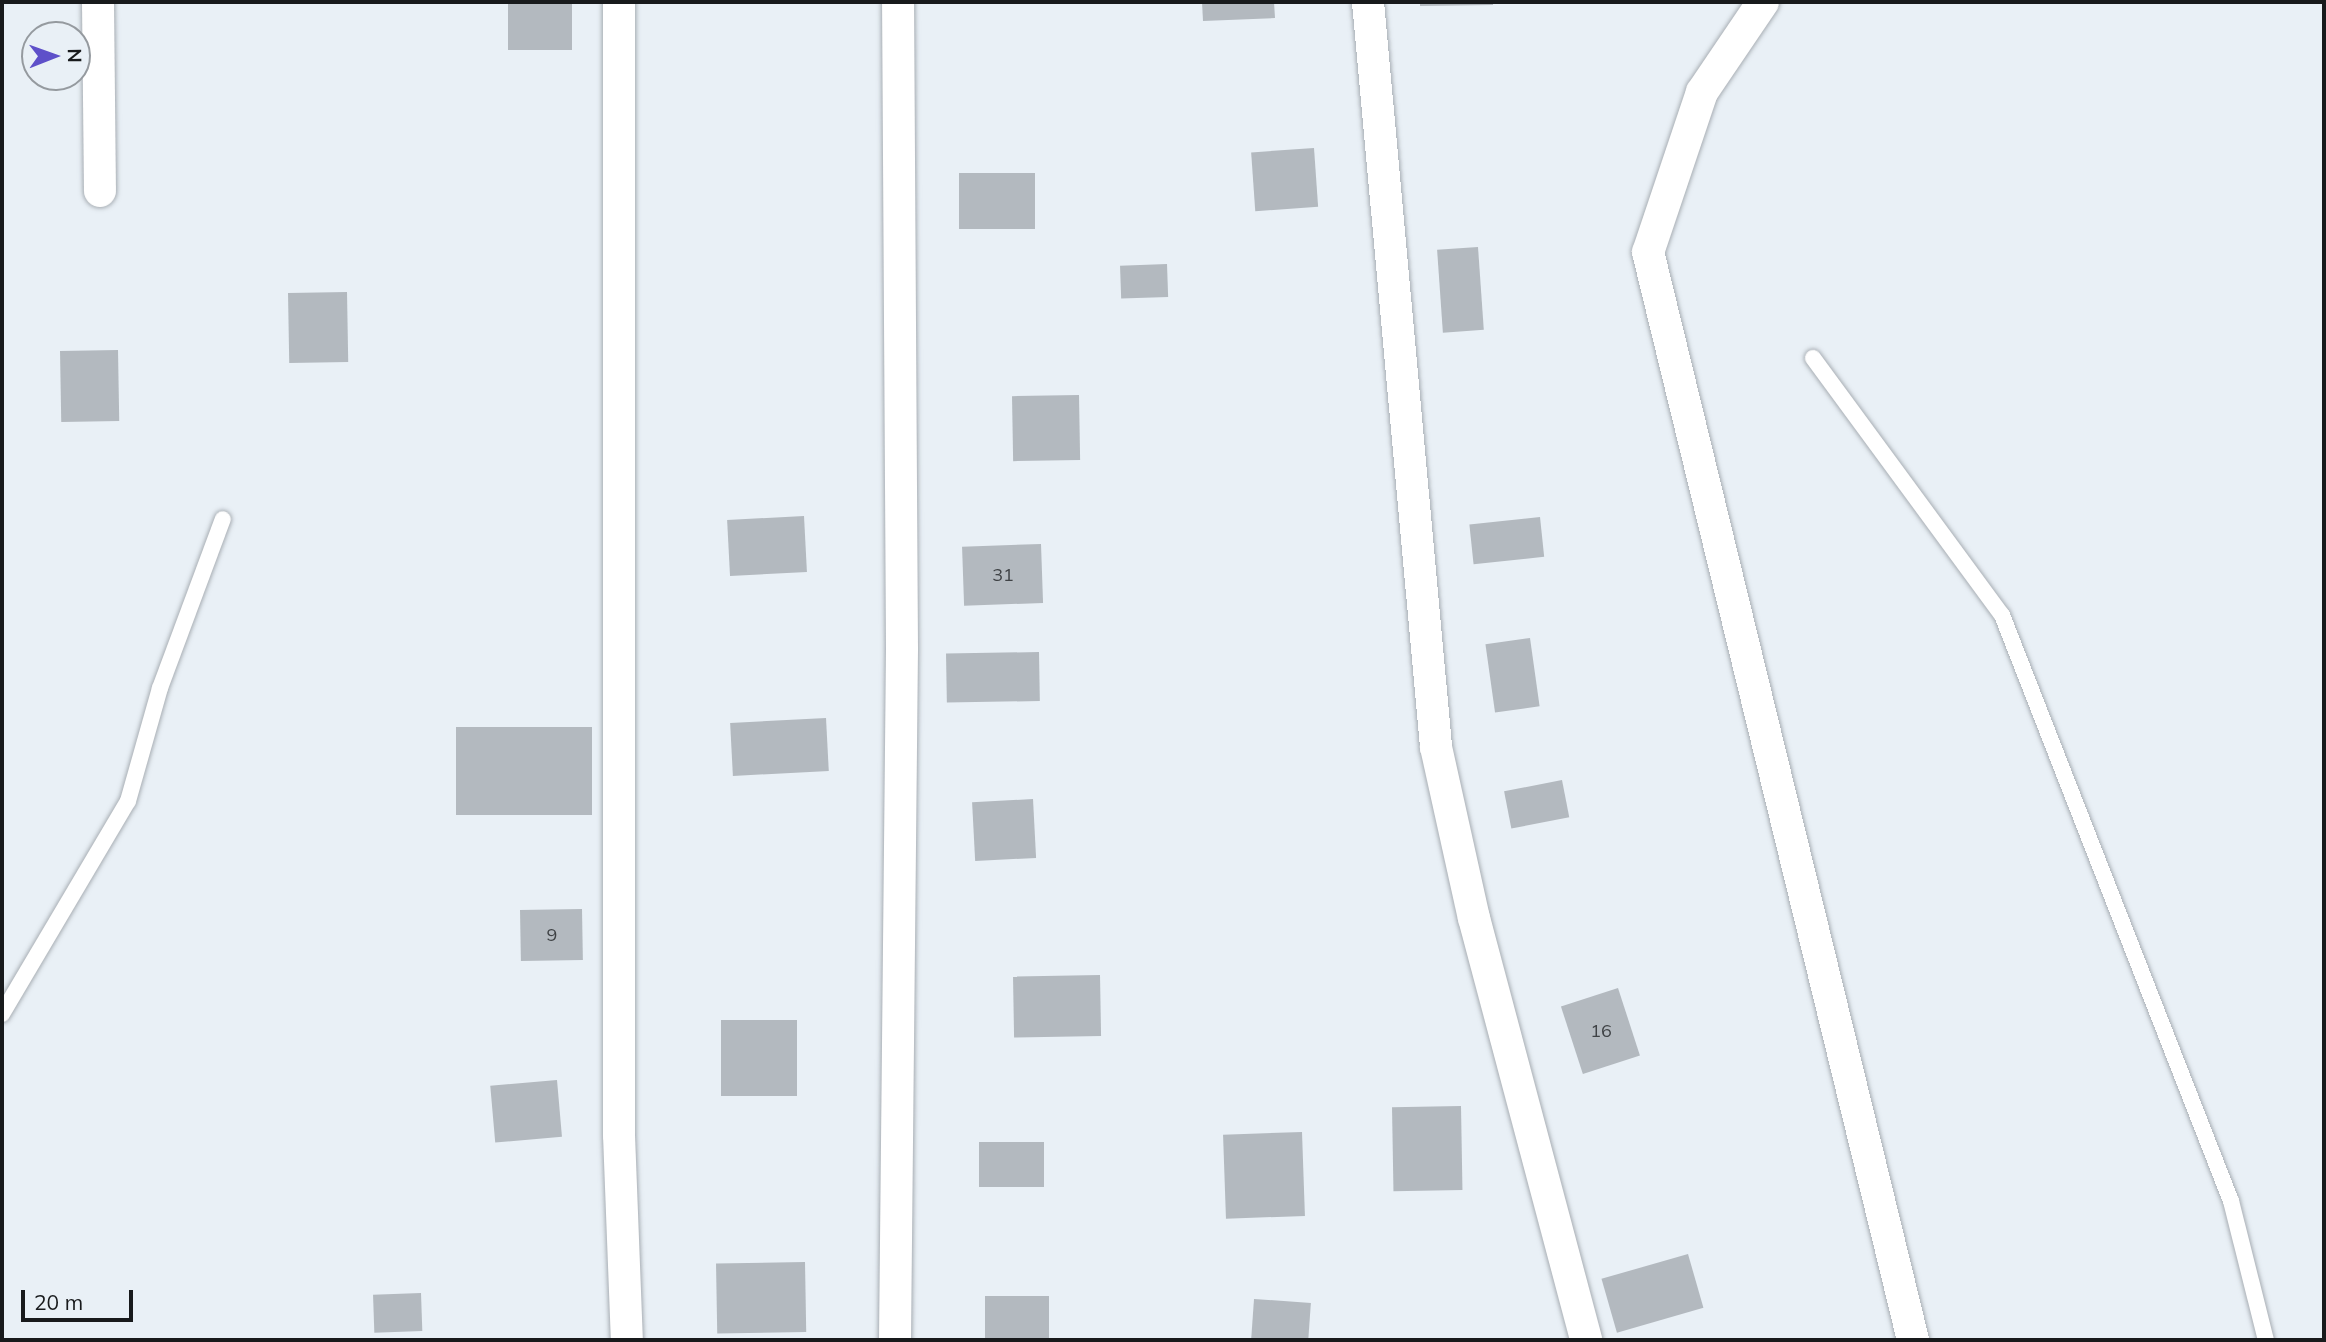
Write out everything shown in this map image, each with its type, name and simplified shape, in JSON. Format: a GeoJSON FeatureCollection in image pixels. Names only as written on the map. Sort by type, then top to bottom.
{"type":"FeatureCollection","features":[{"type":"Feature","properties":{"kind":"street"},"geometry":{"type":"LineString","coordinates":[[98,2],[100,191]]}},
{"type":"Feature","properties":{"kind":"street"},"geometry":{"type":"LineString","coordinates":[[619,2],[619,1135],[626,1340]]}},
{"type":"Feature","properties":{"kind":"street"},"geometry":{"type":"LineString","coordinates":[[895,1340],[902,649],[898,2]]}},
{"type":"Feature","properties":{"kind":"street"},"geometry":{"type":"LineString","coordinates":[[1368,2],[1436,747],[1474,918],[1586,1340]]}},
{"type":"Feature","properties":{"kind":"street"},"geometry":{"type":"LineString","coordinates":[[1763,2],[1702,92],[1648,252],[1913,1340]]}},
{"type":"Feature","properties":{"kind":"lane"},"geometry":{"type":"LineString","coordinates":[[1813,358],[2002,615],[2231,1201],[2266,1340]]}},
{"type":"Feature","properties":{"kind":"lane"},"geometry":{"type":"LineString","coordinates":[[2,1014],[128,801],[160,688],[223,519]]}},
{"type":"Feature","properties":{"kind":"building"},"geometry":{"type":"Polygon","coordinates":[[[508,2],[572,2],[572,50],[508,50],[508,2]]]}},
{"type":"Feature","properties":{"kind":"building"},"geometry":{"type":"Polygon","coordinates":[[[1202,2],[1274,2],[1275,18],[1203,21],[1202,2]]]}},
{"type":"Feature","properties":{"kind":"building"},"geometry":{"type":"Polygon","coordinates":[[[1420,2],[1493,2],[1493,5],[1420,6],[1420,2]]]}},
{"type":"Feature","properties":{"kind":"building"},"geometry":{"type":"Polygon","coordinates":[[[1314,148],[1318,207],[1255,211],[1251,152],[1314,148]]]}},
{"type":"Feature","properties":{"kind":"building"},"geometry":{"type":"Polygon","coordinates":[[[959,173],[1035,173],[1035,229],[959,229],[959,173]]]}},
{"type":"Feature","properties":{"kind":"building"},"geometry":{"type":"Polygon","coordinates":[[[1478,247],[1484,330],[1443,333],[1437,250],[1478,247]]]}},
{"type":"Feature","properties":{"kind":"building"},"geometry":{"type":"Polygon","coordinates":[[[1167,264],[1168,297],[1121,299],[1120,266],[1167,264]]]}},
{"type":"Feature","properties":{"kind":"building"},"geometry":{"type":"Polygon","coordinates":[[[347,292],[348,362],[289,363],[288,293],[347,292]]]}},
{"type":"Feature","properties":{"kind":"building"},"geometry":{"type":"Polygon","coordinates":[[[118,350],[119,421],[61,422],[60,351],[118,350]]]}},
{"type":"Feature","properties":{"kind":"building"},"geometry":{"type":"Polygon","coordinates":[[[1079,395],[1080,460],[1013,461],[1012,396],[1079,395]]]}},
{"type":"Feature","properties":{"kind":"building"},"geometry":{"type":"Polygon","coordinates":[[[804,516],[807,572],[730,576],[727,520],[804,516]]]}},
{"type":"Feature","properties":{"kind":"building"},"geometry":{"type":"Polygon","coordinates":[[[1540,517],[1544,557],[1474,564],[1469,524],[1540,517]]]}},
{"type":"Feature","properties":{"kind":"building"},"geometry":{"type":"Polygon","coordinates":[[[1041,544],[1043,603],[964,606],[962,547],[1041,544]]]}},
{"type":"Feature","properties":{"kind":"building"},"geometry":{"type":"Polygon","coordinates":[[[1530,638],[1540,706],[1495,713],[1485,644],[1530,638]]]}},
{"type":"Feature","properties":{"kind":"building"},"geometry":{"type":"Polygon","coordinates":[[[1039,652],[1040,701],[947,703],[946,654],[1039,652]]]}},
{"type":"Feature","properties":{"kind":"building"},"geometry":{"type":"Polygon","coordinates":[[[826,718],[829,771],[733,776],[730,723],[826,718]]]}},
{"type":"Feature","properties":{"kind":"building"},"geometry":{"type":"Polygon","coordinates":[[[456,727],[592,727],[592,815],[456,815],[456,727]]]}},
{"type":"Feature","properties":{"kind":"building"},"geometry":{"type":"Polygon","coordinates":[[[1562,780],[1569,817],[1511,829],[1504,791],[1562,780]]]}},
{"type":"Feature","properties":{"kind":"building"},"geometry":{"type":"Polygon","coordinates":[[[1033,799],[1036,858],[975,861],[972,802],[1033,799]]]}},
{"type":"Feature","properties":{"kind":"building"},"geometry":{"type":"Polygon","coordinates":[[[582,909],[583,960],[521,961],[520,910],[582,909]]]}},
{"type":"Feature","properties":{"kind":"building"},"geometry":{"type":"Polygon","coordinates":[[[1100,975],[1101,1036],[1014,1038],[1013,977],[1100,975]]]}},
{"type":"Feature","properties":{"kind":"building"},"geometry":{"type":"Polygon","coordinates":[[[1618,988],[1640,1056],[1583,1074],[1561,1007],[1618,988]]]}},
{"type":"Feature","properties":{"kind":"building"},"geometry":{"type":"Polygon","coordinates":[[[721,1020],[797,1020],[797,1096],[721,1096],[721,1020]]]}},
{"type":"Feature","properties":{"kind":"building"},"geometry":{"type":"Polygon","coordinates":[[[557,1080],[562,1137],[495,1143],[490,1086],[557,1080]]]}},
{"type":"Feature","properties":{"kind":"building"},"geometry":{"type":"Polygon","coordinates":[[[1461,1106],[1462,1190],[1393,1191],[1392,1107],[1461,1106]]]}},
{"type":"Feature","properties":{"kind":"building"},"geometry":{"type":"Polygon","coordinates":[[[1302,1132],[1305,1216],[1226,1219],[1223,1135],[1302,1132]]]}},
{"type":"Feature","properties":{"kind":"building"},"geometry":{"type":"Polygon","coordinates":[[[979,1142],[1044,1142],[1044,1187],[979,1187],[979,1142]]]}},
{"type":"Feature","properties":{"kind":"building"},"geometry":{"type":"Polygon","coordinates":[[[1688,1254],[1703,1308],[1617,1333],[1601,1279],[1688,1254]]]}},
{"type":"Feature","properties":{"kind":"building"},"geometry":{"type":"Polygon","coordinates":[[[805,1262],[806,1332],[717,1334],[716,1264],[805,1262]]]}},
{"type":"Feature","properties":{"kind":"building"},"geometry":{"type":"Polygon","coordinates":[[[421,1293],[422,1331],[374,1333],[373,1295],[421,1293]]]}},
{"type":"Feature","properties":{"kind":"building"},"geometry":{"type":"Polygon","coordinates":[[[985,1296],[1049,1296],[1049,1340],[985,1340],[985,1296]]]}},
{"type":"Feature","properties":{"kind":"building"},"geometry":{"type":"Polygon","coordinates":[[[1254,1299],[1311,1303],[1308,1340],[1251,1340],[1254,1299]]]}}]}
